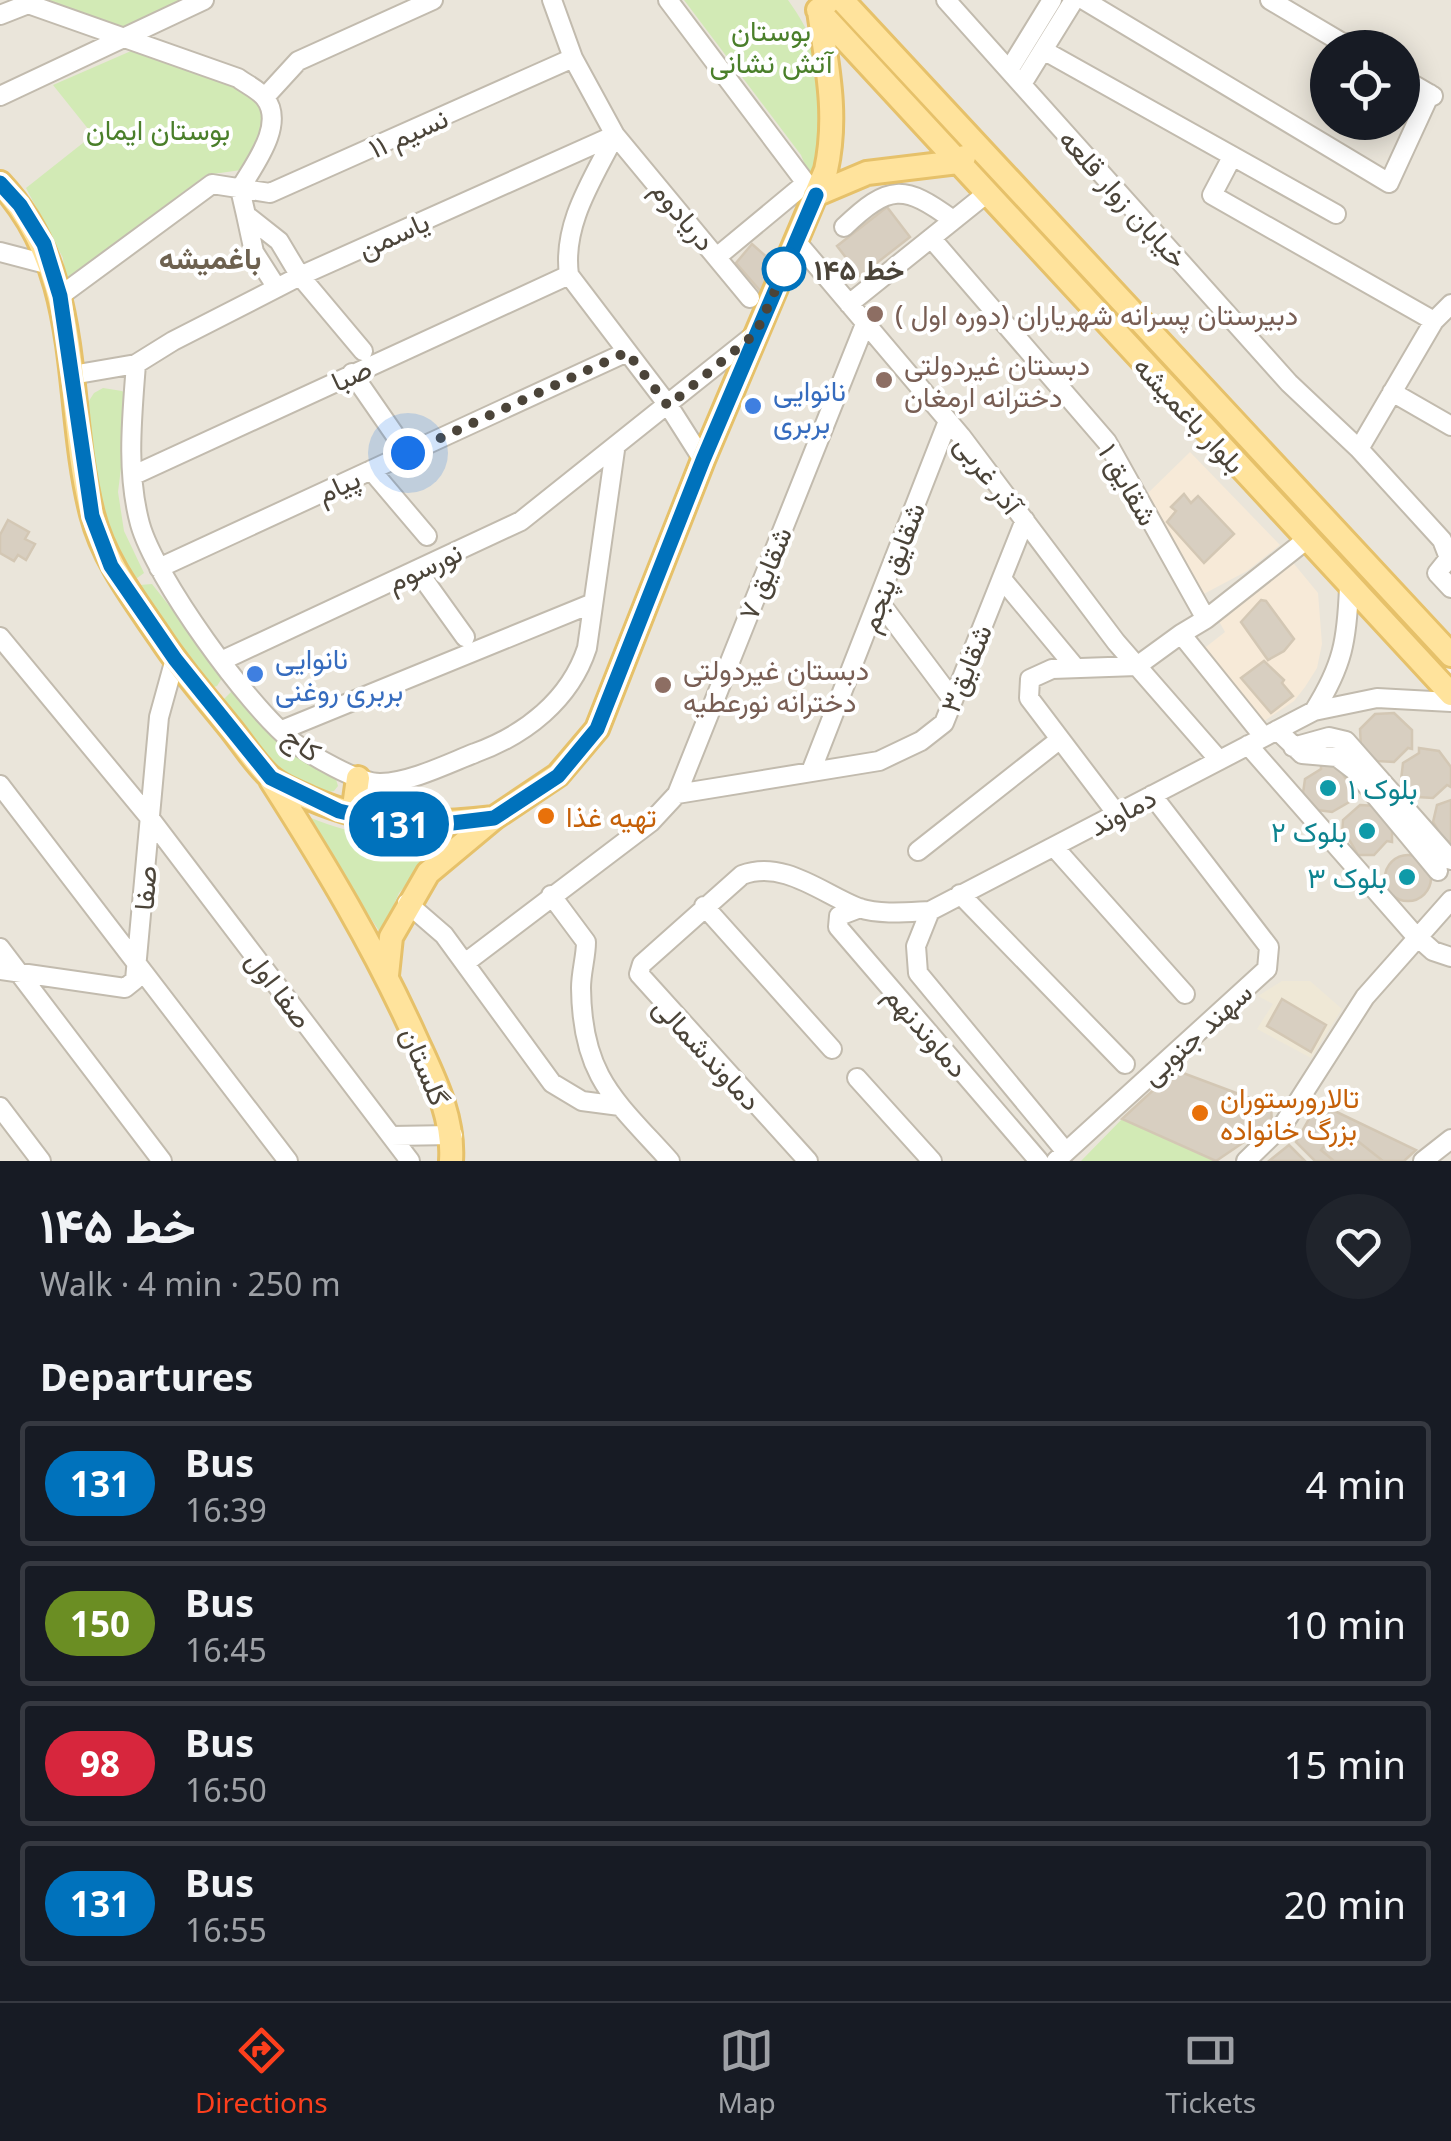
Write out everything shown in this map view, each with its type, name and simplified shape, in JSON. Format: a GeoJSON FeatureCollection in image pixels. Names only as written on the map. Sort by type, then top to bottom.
{"type":"FeatureCollection","features":[{"type":"Feature","properties":{"kind":"main road","name":"بلوار باغمیشه"},"geometry":{"type":"LineString","coordinates":[[842,0],[1451,656]]}},
{"type":"Feature","properties":{"kind":"main road"},"geometry":{"type":"LineString","coordinates":[[387,975],[391,937],[428,872],[494,818],[558,776],[597,729],[703,460],[796,241],[810,189],[832,140],[833,96],[819,4]]}},
{"type":"Feature","properties":{"kind":"main road","name":"بلوار باغمیشه"},"geometry":{"type":"LineString","coordinates":[[819,4],[986,194],[1451,698]]}},
{"type":"Feature","properties":{"kind":"main road"},"geometry":{"type":"LineString","coordinates":[[810,189],[866,173],[958,162],[977,146]]}},
{"type":"Feature","properties":{"kind":"main road","name":"گلستان"},"geometry":{"type":"LineString","coordinates":[[0,183],[20,205],[44,244],[60,296],[92,516],[111,566],[175,659],[271,778],[340,890],[387,975],[440,1093],[453,1134],[451,1161]]}},
{"type":"Feature","properties":{"kind":"main road"},"geometry":{"type":"LineString","coordinates":[[271,778],[354,814],[394,824],[436,825],[494,818]]}},
{"type":"Feature","properties":{"kind":"main road"},"geometry":{"type":"LineString","coordinates":[[354,814],[358,778]]}},
{"type":"Feature","properties":{"kind":"street"},"geometry":{"type":"LineString","coordinates":[[0,96],[204,0]]}},
{"type":"Feature","properties":{"kind":"street"},"geometry":{"type":"LineString","coordinates":[[265,98],[298,61],[433,0]]}},
{"type":"Feature","properties":{"kind":"street"},"geometry":{"type":"LineString","coordinates":[[552,0],[573,58],[615,135],[574,218],[566,253],[569,275],[668,406],[703,460]]}},
{"type":"Feature","properties":{"kind":"street"},"geometry":{"type":"LineString","coordinates":[[668,0],[810,189],[718,256]]}},
{"type":"Feature","properties":{"kind":"street","name":"خیابان زوار قلعه"},"geometry":{"type":"LineString","coordinates":[[946,0],[1289,382],[1359,448],[1442,540],[1449,558],[1436,573],[1451,588]]}},
{"type":"Feature","properties":{"kind":"street"},"geometry":{"type":"LineString","coordinates":[[1015,77],[1052,0]]}},
{"type":"Feature","properties":{"kind":"street"},"geometry":{"type":"LineString","coordinates":[[1015,77],[1043,50],[1074,0]]}},
{"type":"Feature","properties":{"kind":"street"},"geometry":{"type":"LineString","coordinates":[[1084,0],[1310,138]]}},
{"type":"Feature","properties":{"kind":"street"},"geometry":{"type":"LineString","coordinates":[[1270,0],[1320,30]]}},
{"type":"Feature","properties":{"kind":"street"},"geometry":{"type":"LineString","coordinates":[[0,15],[28,4],[238,78],[265,98],[272,112],[270,134],[240,190],[254,252],[277,288]]}},
{"type":"Feature","properties":{"kind":"street"},"geometry":{"type":"LineString","coordinates":[[1043,50],[1336,214]]}},
{"type":"Feature","properties":{"kind":"street","name":"نسیم ۱۱"},"geometry":{"type":"LineString","coordinates":[[60,296],[212,184],[270,193],[573,58]]}},
{"type":"Feature","properties":{"kind":"street"},"geometry":{"type":"LineString","coordinates":[[1420,89],[1431,96],[1420,119]]}},
{"type":"Feature","properties":{"kind":"street","name":"دریادوم"},"geometry":{"type":"LineString","coordinates":[[615,135],[750,298]]}},
{"type":"Feature","properties":{"kind":"street","name":"یاسمن"},"geometry":{"type":"LineString","coordinates":[[136,364],[300,276],[615,135]]}},
{"type":"Feature","properties":{"kind":"street"},"geometry":{"type":"LineString","coordinates":[[1313,140],[1389,183],[1410,140]]}},
{"type":"Feature","properties":{"kind":"street"},"geometry":{"type":"LineString","coordinates":[[1232,156],[1212,195],[1434,322]]}},
{"type":"Feature","properties":{"kind":"street"},"geometry":{"type":"LineString","coordinates":[[844,227],[881,197],[902,193],[922,196],[953,220]]}},
{"type":"Feature","properties":{"kind":"street"},"geometry":{"type":"LineString","coordinates":[[849,304],[986,194]]}},
{"type":"Feature","properties":{"kind":"street"},"geometry":{"type":"LineString","coordinates":[[246,215],[279,241],[300,276],[363,351]]}},
{"type":"Feature","properties":{"kind":"street","name":"شقایق ۱"},"geometry":{"type":"LineString","coordinates":[[931,238],[1107,442],[1206,619]]}},
{"type":"Feature","properties":{"kind":"street","name":"آذر غربی"},"geometry":{"type":"LineString","coordinates":[[796,241],[948,420],[1219,760]]}},
{"type":"Feature","properties":{"kind":"street"},"geometry":{"type":"LineString","coordinates":[[0,252],[50,265]]}},
{"type":"Feature","properties":{"kind":"street","name":"صبا"},"geometry":{"type":"LineString","coordinates":[[134,475],[569,275]]}},
{"type":"Feature","properties":{"kind":"street"},"geometry":{"type":"LineString","coordinates":[[1359,448],[1434,322],[1451,304]]}},
{"type":"Feature","properties":{"kind":"street","name":"شقایق ۷"},"geometry":{"type":"LineString","coordinates":[[465,963],[651,822],[677,794],[865,324]]}},
{"type":"Feature","properties":{"kind":"street"},"geometry":{"type":"LineString","coordinates":[[358,778],[380,783],[433,769],[488,748],[540,719],[579,671],[615,450],[756,333]]}},
{"type":"Feature","properties":{"kind":"street","name":"پیام"},"geometry":{"type":"LineString","coordinates":[[159,568],[627,352]]}},
{"type":"Feature","properties":{"kind":"street"},"geometry":{"type":"LineString","coordinates":[[72,375],[136,364]]}},
{"type":"Feature","properties":{"kind":"street","name":"کاج"},"geometry":{"type":"LineString","coordinates":[[136,364],[131,436],[134,475],[140,524],[159,568],[221,661],[282,730],[292,740],[358,778]]}},
{"type":"Feature","properties":{"kind":"street"},"geometry":{"type":"LineString","coordinates":[[352,373],[397,438]]}},
{"type":"Feature","properties":{"kind":"street"},"geometry":{"type":"LineString","coordinates":[[1392,392],[1451,426]]}},
{"type":"Feature","properties":{"kind":"street","name":"شقایق پنجم"},"geometry":{"type":"LineString","coordinates":[[812,770],[948,420]]}},
{"type":"Feature","properties":{"kind":"street","name":"نورسوم"},"geometry":{"type":"LineString","coordinates":[[221,661],[521,521],[615,450]]}},
{"type":"Feature","properties":{"kind":"street"},"geometry":{"type":"LineString","coordinates":[[371,470],[427,536]]}},
{"type":"Feature","properties":{"kind":"street","name":"شقایق۳"},"geometry":{"type":"LineString","coordinates":[[677,794],[879,762],[921,742],[944,723],[1025,520]]}},
{"type":"Feature","properties":{"kind":"street"},"geometry":{"type":"LineString","coordinates":[[1116,814],[1029,698],[1030,679],[1075,667],[1143,661],[1206,619],[1306,540]]}},
{"type":"Feature","properties":{"kind":"street"},"geometry":{"type":"LineString","coordinates":[[1331,567],[1351,548]]}},
{"type":"Feature","properties":{"kind":"street"},"geometry":{"type":"LineString","coordinates":[[417,570],[465,637]]}},
{"type":"Feature","properties":{"kind":"street"},"geometry":{"type":"LineString","coordinates":[[1002,579],[1075,667]]}},
{"type":"Feature","properties":{"kind":"street"},"geometry":{"type":"LineString","coordinates":[[1314,711],[1337,674],[1345,649],[1348,586]]}},
{"type":"Feature","properties":{"kind":"street"},"geometry":{"type":"LineString","coordinates":[[878,600],[953,700]]}},
{"type":"Feature","properties":{"kind":"street"},"geometry":{"type":"LineString","coordinates":[[282,730],[593,602]]}},
{"type":"Feature","properties":{"kind":"street"},"geometry":{"type":"LineString","coordinates":[[1181,634],[1417,936],[1433,951],[1451,957]]}},
{"type":"Feature","properties":{"kind":"street","name":"صفا اول"},"geometry":{"type":"LineString","coordinates":[[0,637],[149,817],[410,1161]]}},
{"type":"Feature","properties":{"kind":"street","name":"صفا"},"geometry":{"type":"LineString","coordinates":[[138,968],[160,718],[175,659]]}},
{"type":"Feature","properties":{"kind":"street","name":"دماوند"},"geometry":{"type":"LineString","coordinates":[[930,911],[1314,711],[1377,698],[1451,698]]}},
{"type":"Feature","properties":{"kind":"street"},"geometry":{"type":"LineString","coordinates":[[1263,737],[1293,746],[1329,737],[1346,741],[1445,865]]}},
{"type":"Feature","properties":{"kind":"street"},"geometry":{"type":"LineString","coordinates":[[918,851],[1059,740]]}},
{"type":"Feature","properties":{"kind":"street"},"geometry":{"type":"LineString","coordinates":[[0,785],[288,1161]]}},
{"type":"Feature","properties":{"kind":"street","name":"سهند جنوبی"},"geometry":{"type":"LineString","coordinates":[[1061,1156],[1267,968],[1270,958],[1268,947],[1152,795]]}},
{"type":"Feature","properties":{"kind":"street"},"geometry":{"type":"LineString","coordinates":[[1054,847],[1185,994]]}},
{"type":"Feature","properties":{"kind":"street","name":"دماوندشمالی"},"geometry":{"type":"LineString","coordinates":[[808,1161],[640,978],[642,964],[704,906],[742,875],[756,870],[821,886],[860,908],[930,911]]}},
{"type":"Feature","properties":{"kind":"street"},"geometry":{"type":"LineString","coordinates":[[960,894],[1124,1064]]}},
{"type":"Feature","properties":{"kind":"street"},"geometry":{"type":"LineString","coordinates":[[551,895],[586,942],[581,983],[583,1024],[600,1082],[670,1161]]}},
{"type":"Feature","properties":{"kind":"street"},"geometry":{"type":"LineString","coordinates":[[1246,1161],[1283,1124],[1364,997],[1451,900]]}},
{"type":"Feature","properties":{"kind":"street"},"geometry":{"type":"LineString","coordinates":[[408,902],[444,935],[552,1083],[582,1102],[620,1106]]}},
{"type":"Feature","properties":{"kind":"street"},"geometry":{"type":"LineString","coordinates":[[704,906],[832,1049]]}},
{"type":"Feature","properties":{"kind":"street","name":"دماوندنهم"},"geometry":{"type":"LineString","coordinates":[[860,908],[839,916],[838,927],[1039,1161]]}},
{"type":"Feature","properties":{"kind":"street"},"geometry":{"type":"LineString","coordinates":[[930,911],[916,946],[918,973],[1061,1156]]}},
{"type":"Feature","properties":{"kind":"street"},"geometry":{"type":"LineString","coordinates":[[0,948],[10,972],[162,1161]]}},
{"type":"Feature","properties":{"kind":"street"},"geometry":{"type":"LineString","coordinates":[[10,972],[124,988],[135,980],[138,968]]}},
{"type":"Feature","properties":{"kind":"street"},"geometry":{"type":"LineString","coordinates":[[857,1078],[932,1161]]}},
{"type":"Feature","properties":{"kind":"street"},"geometry":{"type":"LineString","coordinates":[[0,1107],[40,1161]]}},
{"type":"Feature","properties":{"kind":"street"},"geometry":{"type":"LineString","coordinates":[[391,1136],[453,1134]]}},
{"type":"Feature","properties":{"kind":"street"},"geometry":{"type":"LineString","coordinates":[[1423,1161],[1451,1139]]}},
{"type":"Feature","properties":{"kind":"shaded area"},"geometry":{"type":"Polygon","coordinates":[[[0,0],[809,0],[1451,695],[1451,1161],[0,1161],[0,0]]]}},
{"type":"Feature","properties":{"kind":"shaded area"},"geometry":{"type":"Polygon","coordinates":[[[843,0],[1451,0],[1451,657],[843,0]]]}},
{"type":"Feature","properties":{"kind":"shaded area"},"geometry":{"type":"Polygon","coordinates":[[[1190,452],[1280,545],[1247,571],[1200,596],[1145,496],[1190,452]]]}},
{"type":"Feature","properties":{"kind":"shaded area"},"geometry":{"type":"Polygon","coordinates":[[[1290,559],[1318,593],[1322,644],[1317,668],[1305,687],[1294,701],[1261,723],[1202,650],[1225,632],[1216,616],[1290,559]]]}},
{"type":"Feature","properties":{"kind":"shaded area"},"geometry":{"type":"Polygon","coordinates":[[[1282,981],[1310,981],[1342,1009],[1311,1058],[1257,1029],[1273,1004],[1258,996],[1282,981]]]}},
{"type":"Feature","properties":{"kind":"green space"},"geometry":{"type":"Polygon","coordinates":[[[30,0],[190,0],[122,32],[30,0]]]}},
{"type":"Feature","properties":{"kind":"green space","name":"بوستان آتش نشانی"},"geometry":{"type":"Polygon","coordinates":[[[684,0],[788,0],[814,47],[828,99],[826,135],[811,180],[801,155],[684,0]]]}},
{"type":"Feature","properties":{"kind":"green space","name":"بوستان ایمان"},"geometry":{"type":"Polygon","coordinates":[[[131,51],[243,89],[261,108],[262,133],[241,170],[206,175],[65,280],[63,258],[26,188],[93,135],[53,85],[131,51]]]}},
{"type":"Feature","properties":{"kind":"green space"},"geometry":{"type":"Polygon","coordinates":[[[103,388],[122,391],[130,397],[118,492],[124,531],[144,573],[129,584],[95,511],[83,410],[94,393],[103,388]]]}},
{"type":"Feature","properties":{"kind":"green space"},"geometry":{"type":"Polygon","coordinates":[[[152,584],[224,675],[217,686],[208,689],[135,591],[140,585],[152,584]]]}},
{"type":"Feature","properties":{"kind":"green space"},"geometry":{"type":"Polygon","coordinates":[[[236,687],[335,776],[338,786],[334,791],[324,793],[272,772],[220,703],[236,687]]]}},
{"type":"Feature","properties":{"kind":"green space"},"geometry":{"type":"Polygon","coordinates":[[[304,815],[374,836],[448,839],[399,893],[381,934],[304,815]]]}},
{"type":"Feature","properties":{"kind":"green space"},"geometry":{"type":"Polygon","coordinates":[[[1122,1119],[1216,1161],[1081,1161],[1122,1119]]]}},
{"type":"Feature","properties":{"kind":"building"},"geometry":{"type":"Polygon","coordinates":[[[887,207],[910,237],[860,276],[837,246],[887,207]]]}},
{"type":"Feature","properties":{"kind":"building"},"geometry":{"type":"Polygon","coordinates":[[[752,244],[778,267],[763,294],[736,263],[752,244]]]}},
{"type":"Feature","properties":{"kind":"building"},"geometry":{"type":"Polygon","coordinates":[[[1184,494],[1191,503],[1198,496],[1234,534],[1204,563],[1167,522],[1176,511],[1171,507],[1184,494]]]}},
{"type":"Feature","properties":{"kind":"building"},"geometry":{"type":"Polygon","coordinates":[[[8,520],[29,532],[25,539],[35,544],[26,560],[18,555],[14,561],[0,553],[0,535],[8,520]]]}},
{"type":"Feature","properties":{"kind":"building"},"geometry":{"type":"Polygon","coordinates":[[[1261,600],[1266,601],[1294,639],[1284,651],[1268,660],[1241,622],[1261,600]]]}},
{"type":"Feature","properties":{"kind":"building"},"geometry":{"type":"Polygon","coordinates":[[[1264,661],[1284,680],[1282,683],[1293,696],[1271,713],[1241,678],[1264,661]]]}},
{"type":"Feature","properties":{"kind":"building"},"geometry":{"type":"Polygon","coordinates":[[[1394,713],[1412,730],[1412,749],[1408,748],[1394,762],[1377,761],[1361,747],[1360,729],[1375,714],[1394,713]]]}},
{"type":"Feature","properties":{"kind":"building"},"geometry":{"type":"Polygon","coordinates":[[[1419,748],[1439,751],[1451,767],[1451,787],[1447,785],[1433,798],[1417,797],[1401,780],[1403,763],[1419,753],[1419,748]]]}},
{"type":"Feature","properties":{"kind":"building","name":"بلوک ۱"},"geometry":{"type":"Polygon","coordinates":[[[1321,764],[1338,767],[1348,782],[1353,782],[1351,801],[1332,812],[1318,810],[1303,793],[1305,779],[1321,769],[1321,764]]]}},
{"type":"Feature","properties":{"kind":"building"},"geometry":{"type":"Polygon","coordinates":[[[1451,800],[1451,842],[1444,840],[1433,822],[1437,805],[1451,800]]]}},
{"type":"Feature","properties":{"kind":"building","name":"بلوک ۲"},"geometry":{"type":"Polygon","coordinates":[[[1360,805],[1378,806],[1392,824],[1392,842],[1387,841],[1374,855],[1358,855],[1347,836],[1342,836],[1343,820],[1360,805]]]}},
{"type":"Feature","properties":{"kind":"building","name":"بلوک ۳"},"geometry":{"type":"Polygon","coordinates":[[[1408,855],[1425,861],[1431,878],[1425,895],[1408,901],[1391,895],[1385,878],[1391,861],[1408,855]]]}},
{"type":"Feature","properties":{"kind":"building"},"geometry":{"type":"Polygon","coordinates":[[[1282,999],[1326,1025],[1311,1052],[1267,1026],[1282,999]]]}},
{"type":"Feature","properties":{"kind":"building","name":"تالارورستوران بزرگ خانواده"},"geometry":{"type":"Polygon","coordinates":[[[1175,1070],[1271,1106],[1272,1123],[1216,1161],[1122,1119],[1175,1070]]]}},
{"type":"Feature","properties":{"kind":"building"},"geometry":{"type":"Polygon","coordinates":[[[1318,1103],[1416,1150],[1404,1161],[1315,1161],[1296,1142],[1318,1103]]]}},
{"type":"Feature","properties":{"kind":"building"},"geometry":{"type":"Polygon","coordinates":[[[1340,1127],[1383,1161],[1334,1161],[1321,1150],[1340,1127]]]}},
{"type":"Feature","properties":{"kind":"building"},"geometry":{"type":"Polygon","coordinates":[[[1289,1145],[1305,1161],[1269,1161],[1289,1145]]]}},
{"type":"Feature","properties":{"kind":"bus line","name":"131"},"geometry":{"type":"LineString","coordinates":[[0,183],[20,205],[44,244],[60,296],[82,466],[92,516],[111,566],[175,659],[271,778],[339,811],[394,824],[436,825],[494,818],[558,776],[597,729],[703,460],[816,195]]}},
{"type":"Feature","properties":{"kind":"place","name":"خط ۱۴۵"},"geometry":{"type":"Point","coordinates":[784,269]}},
{"type":"Feature","properties":{"kind":"place","name":"دبیرستان پسرانه شهریاران (دوره اول )"},"geometry":{"type":"Point","coordinates":[875,314]}},
{"type":"Feature","properties":{"kind":"place","name":"دبستان غیردولتی دخترانه ارمغان"},"geometry":{"type":"Point","coordinates":[884,380]}},
{"type":"Feature","properties":{"kind":"place","name":"نانوایی بربری"},"geometry":{"type":"Point","coordinates":[753,406]}},
{"type":"Feature","properties":{"kind":"place","name":"نانوایی بربری روغنی"},"geometry":{"type":"Point","coordinates":[255,674]}},
{"type":"Feature","properties":{"kind":"place","name":"دبستان غیردولتی دخترانه نورعطیه"},"geometry":{"type":"Point","coordinates":[663,685]}},
{"type":"Feature","properties":{"kind":"place","name":"بلوک ۱"},"geometry":{"type":"Point","coordinates":[1328,788]}},
{"type":"Feature","properties":{"kind":"place","name":"تهیه غذا"},"geometry":{"type":"Point","coordinates":[546,816]}},
{"type":"Feature","properties":{"kind":"place","name":"بلوک ۲"},"geometry":{"type":"Point","coordinates":[1367,831]}},
{"type":"Feature","properties":{"kind":"place","name":"بلوک ۳"},"geometry":{"type":"Point","coordinates":[1407,877]}},
{"type":"Feature","properties":{"kind":"place","name":"تالارورستوران بزرگ خانواده"},"geometry":{"type":"Point","coordinates":[1200,1113]}},
{"type":"Feature","properties":{"kind":"district","name":"باغمیشه"},"geometry":{"type":"Point","coordinates":[210,257]}},
{"type":"Feature","properties":{"kind":"route"},"geometry":{"type":"LineString","coordinates":[[408,453],[627,352],[668,406],[756,333],[786,266],[784,269]]}}]}
